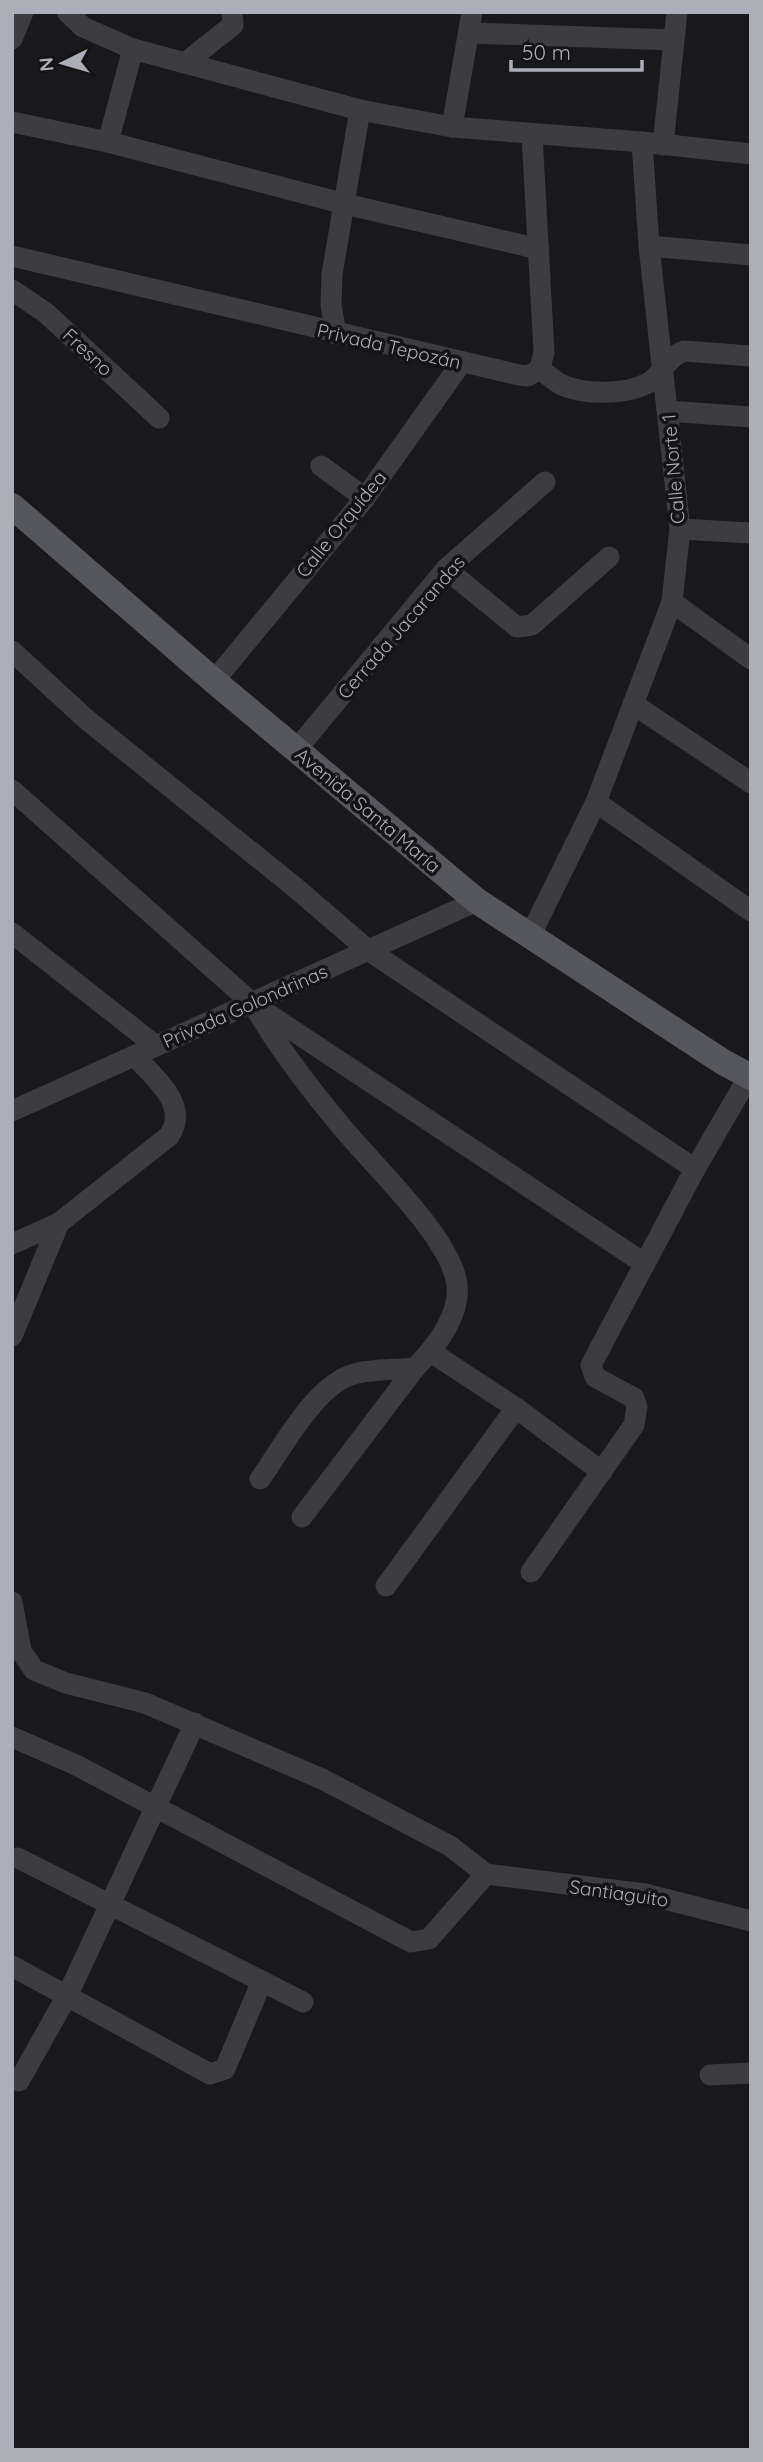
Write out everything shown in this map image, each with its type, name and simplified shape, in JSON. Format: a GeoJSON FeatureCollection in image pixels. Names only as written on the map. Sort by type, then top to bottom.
{"type":"FeatureCollection","features":[{"type":"Feature","properties":{"kind":"main road","name":"Avenida Santa María"},"geometry":{"type":"LineString","coordinates":[[12,506],[214,681],[477,901],[750,1077]]}},
{"type":"Feature","properties":{"kind":"street"},"geometry":{"type":"LineString","coordinates":[[12,39],[23,12]]}},
{"type":"Feature","properties":{"kind":"street"},"geometry":{"type":"LineString","coordinates":[[67,12],[83,27],[133,49],[360,110],[452,127],[652,143],[751,155]]}},
{"type":"Feature","properties":{"kind":"street"},"geometry":{"type":"LineString","coordinates":[[185,63],[233,25],[232,12]]}},
{"type":"Feature","properties":{"kind":"street","name":"Calle Norte 1"},"geometry":{"type":"LineString","coordinates":[[530,936],[596,802],[672,601],[680,529],[649,246],[652,143],[674,40],[677,12]]}},
{"type":"Feature","properties":{"kind":"street"},"geometry":{"type":"LineString","coordinates":[[452,127],[471,23],[674,40]]}},
{"type":"Feature","properties":{"kind":"street"},"geometry":{"type":"LineString","coordinates":[[108,142],[133,49]]}},
{"type":"Feature","properties":{"kind":"street"},"geometry":{"type":"LineString","coordinates":[[336,334],[331,305],[332,274],[360,110]]}},
{"type":"Feature","properties":{"kind":"street"},"geometry":{"type":"LineString","coordinates":[[12,122],[108,142],[345,204],[539,249]]}},
{"type":"Feature","properties":{"kind":"street"},"geometry":{"type":"LineString","coordinates":[[532,135],[544,352],[540,369],[560,384],[604,392],[648,383],[675,354],[684,351],[751,356]]}},
{"type":"Feature","properties":{"kind":"street"},"geometry":{"type":"LineString","coordinates":[[649,246],[751,255]]}},
{"type":"Feature","properties":{"kind":"street","name":"Privada Tepozán"},"geometry":{"type":"LineString","coordinates":[[12,256],[462,362],[528,376],[540,369]]}},
{"type":"Feature","properties":{"kind":"street","name":"Fresno"},"geometry":{"type":"LineString","coordinates":[[12,290],[46,313],[159,418]]}},
{"type":"Feature","properties":{"kind":"street","name":"Calle Orquídea"},"geometry":{"type":"LineString","coordinates":[[214,681],[365,498],[462,362]]}},
{"type":"Feature","properties":{"kind":"street"},"geometry":{"type":"LineString","coordinates":[[668,411],[751,417]]}},
{"type":"Feature","properties":{"kind":"street"},"geometry":{"type":"LineString","coordinates":[[321,466],[365,498]]}},
{"type":"Feature","properties":{"kind":"street","name":"Cerrada Jacarandas"},"geometry":{"type":"LineString","coordinates":[[296,750],[446,569],[545,482]]}},
{"type":"Feature","properties":{"kind":"street"},"geometry":{"type":"LineString","coordinates":[[680,529],[751,533]]}},
{"type":"Feature","properties":{"kind":"street"},"geometry":{"type":"LineString","coordinates":[[446,569],[517,627],[524,628],[532,625],[609,557]]}},
{"type":"Feature","properties":{"kind":"street"},"geometry":{"type":"LineString","coordinates":[[672,601],[751,659]]}},
{"type":"Feature","properties":{"kind":"street"},"geometry":{"type":"LineString","coordinates":[[12,651],[86,719],[297,889],[368,950],[695,1169]]}},
{"type":"Feature","properties":{"kind":"street"},"geometry":{"type":"LineString","coordinates":[[633,704],[751,782]]}},
{"type":"Feature","properties":{"kind":"street"},"geometry":{"type":"LineString","coordinates":[[12,790],[253,1004],[645,1264]]}},
{"type":"Feature","properties":{"kind":"street"},"geometry":{"type":"LineString","coordinates":[[596,802],[751,911]]}},
{"type":"Feature","properties":{"kind":"street","name":"Privada Golondrinas"},"geometry":{"type":"LineString","coordinates":[[12,1111],[477,901]]}},
{"type":"Feature","properties":{"kind":"street"},"geometry":{"type":"LineString","coordinates":[[12,933],[156,1046]]}},
{"type":"Feature","properties":{"kind":"street"},"geometry":{"type":"LineString","coordinates":[[253,1004],[274,1040],[340,1125],[434,1235],[449,1259],[457,1282],[455,1306],[432,1352],[415,1368],[302,1517]]}},
{"type":"Feature","properties":{"kind":"street"},"geometry":{"type":"LineString","coordinates":[[12,1244],[59,1223],[169,1136],[175,1127],[177,1111],[173,1101],[135,1056]]}},
{"type":"Feature","properties":{"kind":"street"},"geometry":{"type":"LineString","coordinates":[[531,1572],[634,1425],[637,1407],[634,1398],[595,1377],[591,1365],[695,1169],[750,1077]]}},
{"type":"Feature","properties":{"kind":"street"},"geometry":{"type":"LineString","coordinates":[[12,1336],[18,1312],[59,1223]]}},
{"type":"Feature","properties":{"kind":"street"},"geometry":{"type":"LineString","coordinates":[[432,1352],[516,1408],[602,1472]]}},
{"type":"Feature","properties":{"kind":"street"},"geometry":{"type":"LineString","coordinates":[[260,1479],[319,1396],[334,1383],[355,1374],[415,1368]]}},
{"type":"Feature","properties":{"kind":"street"},"geometry":{"type":"LineString","coordinates":[[386,1586],[516,1408]]}},
{"type":"Feature","properties":{"kind":"street"},"geometry":{"type":"LineString","coordinates":[[12,1602],[21,1651],[34,1670],[66,1683],[145,1703],[321,1779],[450,1846],[486,1874],[429,1939],[419,1943],[402,1939],[76,1765],[12,1737]]}},
{"type":"Feature","properties":{"kind":"street"},"geometry":{"type":"LineString","coordinates":[[19,2081],[68,1994],[112,1905],[195,1723]]}},
{"type":"Feature","properties":{"kind":"street"},"geometry":{"type":"LineString","coordinates":[[18,1858],[303,2002]]}},
{"type":"Feature","properties":{"kind":"street","name":"Santiaguito"},"geometry":{"type":"LineString","coordinates":[[486,1874],[645,1894],[751,1921]]}},
{"type":"Feature","properties":{"kind":"street"},"geometry":{"type":"LineString","coordinates":[[12,1966],[68,1994],[210,2074],[225,2069],[262,1981]]}},
{"type":"Feature","properties":{"kind":"street"},"geometry":{"type":"LineString","coordinates":[[710,2075],[751,2073]]}}]}
